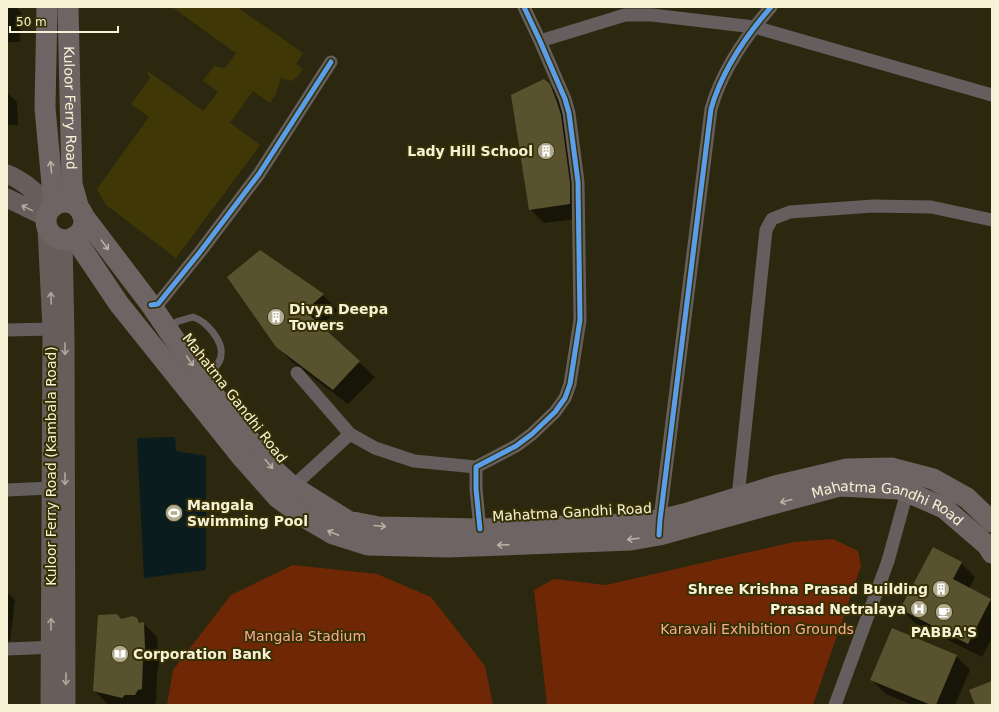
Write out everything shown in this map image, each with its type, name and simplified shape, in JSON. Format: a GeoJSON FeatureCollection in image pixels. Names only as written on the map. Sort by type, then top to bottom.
{"type":"FeatureCollection","features":[{"type":"Feature","properties":{"kind":"main road","name":"Kuloor Ferry Road"},"geometry":{"type":"LineString","coordinates":[[47,7],[45,108],[56,222]]}},
{"type":"Feature","properties":{"kind":"main road","name":"Kuloor Ferry Road"},"geometry":{"type":"LineString","coordinates":[[68,7],[72,184],[80,211]]}},
{"type":"Feature","properties":{"kind":"main road"},"geometry":{"type":"LineString","coordinates":[[7,174],[14,176],[31,188],[56,222]]}},
{"type":"Feature","properties":{"kind":"main road"},"geometry":{"type":"LineString","coordinates":[[7,198],[78,234],[83,224],[80,211],[69,203],[62,202],[56,222]]}},
{"type":"Feature","properties":{"kind":"main road","name":"Mahatma Gandhi Road"},"geometry":{"type":"LineString","coordinates":[[80,211],[151,305],[202,379],[272,468],[286,492],[309,520],[333,534],[368,545],[448,547],[630,540],[659,528],[684,514],[774,486],[847,469],[891,468],[933,479],[967,498],[992,522]]}},
{"type":"Feature","properties":{"kind":"main road","name":"Kuloor Ferry Road (Kambala Road)"},"geometry":{"type":"LineString","coordinates":[[56,222],[52,329],[51,488],[58,647],[66,705]]}},
{"type":"Feature","properties":{"kind":"main road","name":"Kuloor Ferry Road (Kambala Road)"},"geometry":{"type":"LineString","coordinates":[[50,705],[58,647],[65,338],[56,222]]}},
{"type":"Feature","properties":{"kind":"main road","name":"Mahatma Gandhi Road"},"geometry":{"type":"LineString","coordinates":[[56,222],[240,456],[286,492],[348,521],[379,527],[480,528],[618,524],[659,528],[839,486],[899,488],[944,508],[987,545],[992,553]]}},
{"type":"Feature","properties":{"kind":"street"},"geometry":{"type":"LineString","coordinates":[[297,373],[350,434],[376,448],[414,460],[476,467],[516,446],[532,434],[555,412],[565,398],[570,384],[580,320],[578,182],[569,114],[565,99],[524,7]]}},
{"type":"Feature","properties":{"kind":"street"},"geometry":{"type":"LineString","coordinates":[[659,528],[711,109],[715,95],[726,70],[754,27],[771,7]]}},
{"type":"Feature","properties":{"kind":"street"},"geometry":{"type":"LineString","coordinates":[[540,41],[625,15],[652,15],[754,27],[992,94]]}},
{"type":"Feature","properties":{"kind":"street"},"geometry":{"type":"LineString","coordinates":[[151,305],[158,304],[259,174],[331,62]]}},
{"type":"Feature","properties":{"kind":"street"},"geometry":{"type":"LineString","coordinates":[[738,497],[766,230],[772,219],[790,212],[873,206],[931,207],[992,220]]}},
{"type":"Feature","properties":{"kind":"street"},"geometry":{"type":"LineString","coordinates":[[7,330],[52,329]]}},
{"type":"Feature","properties":{"kind":"street"},"geometry":{"type":"LineString","coordinates":[[286,492],[350,434]]}},
{"type":"Feature","properties":{"kind":"street"},"geometry":{"type":"LineString","coordinates":[[476,467],[476,489],[480,528]]}},
{"type":"Feature","properties":{"kind":"street"},"geometry":{"type":"LineString","coordinates":[[7,490],[51,488]]}},
{"type":"Feature","properties":{"kind":"street"},"geometry":{"type":"LineString","coordinates":[[835,705],[888,561],[907,492]]}},
{"type":"Feature","properties":{"kind":"street"},"geometry":{"type":"LineString","coordinates":[[7,649],[58,647]]}},
{"type":"Feature","properties":{"kind":"lane"},"geometry":{"type":"LineString","coordinates":[[166,327],[178,321],[193,317],[205,323],[215,335],[221,347],[222,356],[220,361],[202,379]]}},
{"type":"Feature","properties":{"kind":"shaded area"},"geometry":{"type":"Polygon","coordinates":[[[172,7],[237,7],[303,53],[296,64],[303,69],[299,75],[291,81],[281,78],[275,96],[270,103],[253,91],[230,123],[260,145],[176,258],[106,205],[97,189],[149,117],[131,104],[150,78],[146,70],[203,111],[218,92],[203,81],[214,66],[225,68],[236,53],[172,7]]]}},
{"type":"Feature","properties":{"kind":"shaded area","name":"Mangala Swimming Pool"},"geometry":{"type":"Polygon","coordinates":[[[175,437],[176,451],[206,456],[206,570],[144,578],[137,438],[175,437]]]}},
{"type":"Feature","properties":{"kind":"green space","name":"Karavali Exhibition Grounds"},"geometry":{"type":"Polygon","coordinates":[[[833,539],[858,551],[861,566],[813,705],[547,705],[534,590],[554,579],[606,585],[794,542],[833,539]]]}},
{"type":"Feature","properties":{"kind":"green space","name":"Mangala Stadium"},"geometry":{"type":"Polygon","coordinates":[[[293,565],[377,574],[431,597],[485,666],[493,705],[167,705],[173,670],[231,595],[293,565]]]}},
{"type":"Feature","properties":{"kind":"building","name":"Lady Hill School"},"geometry":{"type":"Polygon","coordinates":[[[544,79],[550,84],[561,115],[570,183],[570,204],[529,210],[511,95],[544,79]]]}},
{"type":"Feature","properties":{"kind":"building"},"geometry":{"type":"Polygon","coordinates":[[[260,250],[324,294],[305,311],[360,361],[333,390],[276,347],[227,277],[260,250]]]}},
{"type":"Feature","properties":{"kind":"building","name":"Shree Krishna Prasad Building"},"geometry":{"type":"Polygon","coordinates":[[[933,547],[962,562],[953,579],[991,599],[968,644],[900,609],[933,547]]]}},
{"type":"Feature","properties":{"kind":"building","name":"Corporation Bank"},"geometry":{"type":"Polygon","coordinates":[[[117,614],[121,619],[133,616],[137,618],[139,623],[144,622],[145,648],[142,689],[138,690],[135,695],[125,695],[122,698],[93,691],[98,615],[117,614]]]}},
{"type":"Feature","properties":{"kind":"building"},"geometry":{"type":"Polygon","coordinates":[[[892,628],[957,655],[936,705],[931,705],[870,680],[892,628]]]}},
{"type":"Feature","properties":{"kind":"building"},"geometry":{"type":"Polygon","coordinates":[[[992,681],[992,705],[975,705],[969,690],[992,681]]]}},
{"type":"Feature","properties":{"kind":"cycle path"},"geometry":{"type":"LineString","coordinates":[[480,529],[476,489],[476,467],[516,446],[532,434],[555,412],[565,398],[570,384],[580,320],[578,182],[569,113],[565,99],[524,7]]}},
{"type":"Feature","properties":{"kind":"cycle path"},"geometry":{"type":"LineString","coordinates":[[659,535],[711,109],[721,81],[735,55],[743,42],[771,7]]}},
{"type":"Feature","properties":{"kind":"cycle path"},"geometry":{"type":"LineString","coordinates":[[151,305],[158,304],[200,252],[259,174],[331,62]]}},
{"type":"Feature","properties":{"kind":"place","name":"Lady Hill School"},"geometry":{"type":"Point","coordinates":[546,151]}},
{"type":"Feature","properties":{"kind":"place","name":"Divya Deepa Towers"},"geometry":{"type":"Point","coordinates":[276,317]}},
{"type":"Feature","properties":{"kind":"place","name":"Mangala Swimming Pool"},"geometry":{"type":"Point","coordinates":[174,513]}},
{"type":"Feature","properties":{"kind":"place","name":"Shree Krishna Prasad Building"},"geometry":{"type":"Point","coordinates":[941,589]}},
{"type":"Feature","properties":{"kind":"place","name":"Prasad Netralaya"},"geometry":{"type":"Point","coordinates":[919,609]}},
{"type":"Feature","properties":{"kind":"place","name":"PABBA'S"},"geometry":{"type":"Point","coordinates":[944,612]}},
{"type":"Feature","properties":{"kind":"place","name":"Corporation Bank"},"geometry":{"type":"Point","coordinates":[120,654]}}]}
